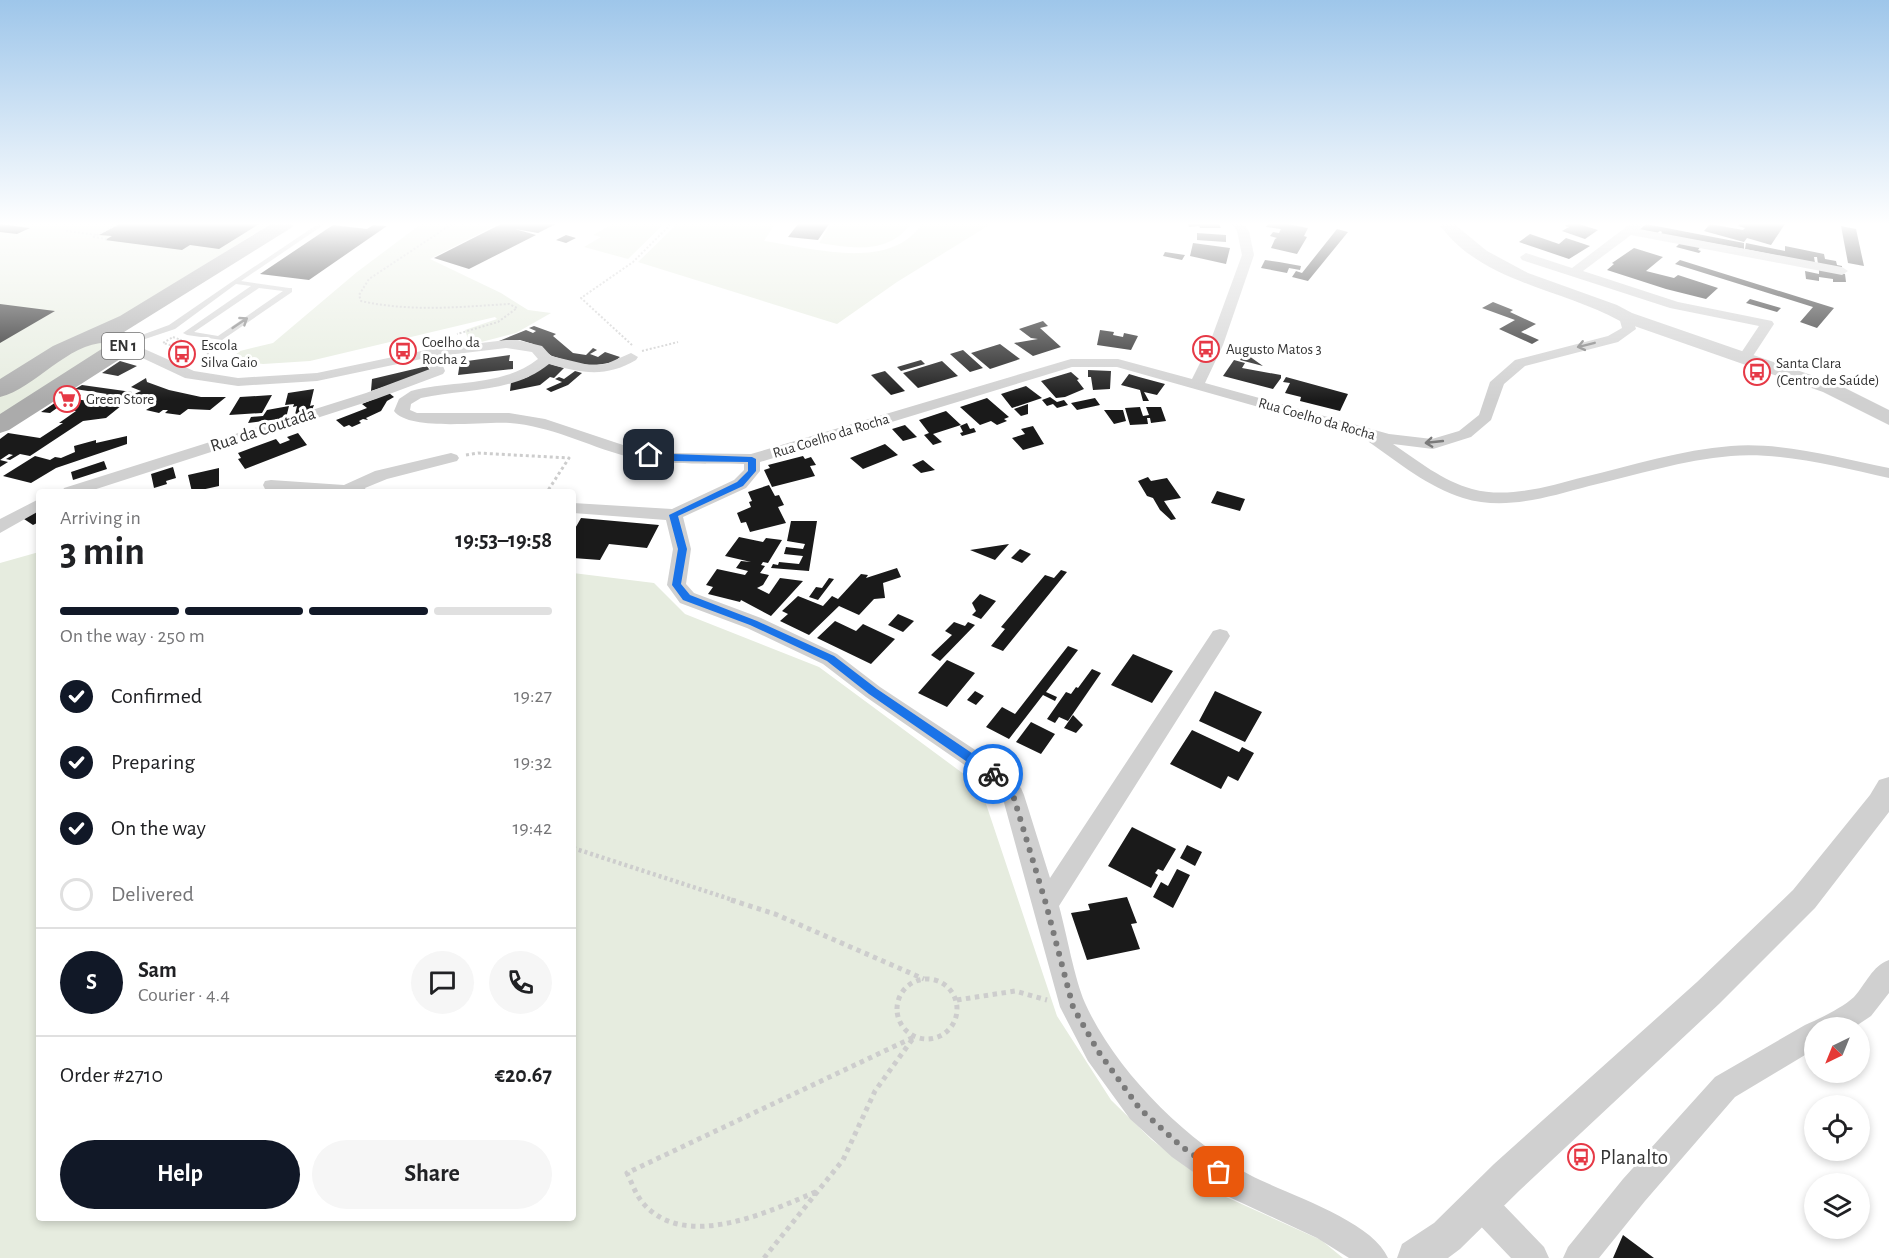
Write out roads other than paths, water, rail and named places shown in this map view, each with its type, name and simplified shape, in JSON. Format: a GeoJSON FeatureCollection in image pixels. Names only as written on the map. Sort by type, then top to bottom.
{"type":"FeatureCollection","features":[{"type":"Feature","properties":{"kind":"main road"},"geometry":{"type":"LineString","coordinates":[[120,345],[128,321],[190,283]]}},
{"type":"Feature","properties":{"kind":"main road"},"geometry":{"type":"LineString","coordinates":[[120,345],[165,311],[210,283]]}},
{"type":"Feature","properties":{"kind":"main road","name":"EN 1"},"geometry":{"type":"LineString","coordinates":[[0,390],[70,347],[120,345]]}},
{"type":"Feature","properties":{"kind":"main road","name":"EN 1"},"geometry":{"type":"LineString","coordinates":[[0,425],[120,345]]}},
{"type":"Feature","properties":{"kind":"street"},"geometry":{"type":"LineString","coordinates":[[1197,384],[1216,345],[1238,283]]}},
{"type":"Feature","properties":{"kind":"street"},"geometry":{"type":"LineString","coordinates":[[1537,283],[1750,358],[1889,401]]}},
{"type":"Feature","properties":{"kind":"street"},"geometry":{"type":"LineString","coordinates":[[1607,283],[1675,305],[1767,324],[1750,358]]}},
{"type":"Feature","properties":{"kind":"street","name":"Rua Coelho da Rocha"},"geometry":{"type":"LineString","coordinates":[[546,358],[532,370],[509,379],[416,394],[406,400],[402,405],[402,411],[406,415],[417,418],[509,417],[539,422],[629,452],[669,458],[752,459],[1071,363],[1118,363],[1388,439],[1433,444],[1465,434],[1486,417],[1497,382],[1520,363],[1613,339],[1629,329],[1618,313]]}},
{"type":"Feature","properties":{"kind":"street"},"geometry":{"type":"LineString","coordinates":[[120,345],[190,375],[238,382],[316,377],[431,353],[517,344],[537,349],[546,358],[588,370],[618,365],[631,357]]}},
{"type":"Feature","properties":{"kind":"street","name":"Rua da Coutada"},"geometry":{"type":"LineString","coordinates":[[79,489],[370,396],[438,371],[431,353]]}},
{"type":"Feature","properties":{"kind":"street"},"geometry":{"type":"LineString","coordinates":[[1750,358],[1830,388],[1874,408],[1889,419]]}},
{"type":"Feature","properties":{"kind":"street"},"geometry":{"type":"LineString","coordinates":[[1366,433],[1426,474],[1453,489],[1487,498],[1521,498],[1686,457],[1734,451],[1789,454],[1889,473]]}},
{"type":"Feature","properties":{"kind":"street"},"geometry":{"type":"LineString","coordinates":[[350,489],[381,475],[451,458]]}},
{"type":"Feature","properties":{"kind":"street"},"geometry":{"type":"LineString","coordinates":[[576,507],[674,515],[740,484],[752,471],[752,459]]}},
{"type":"Feature","properties":{"kind":"street"},"geometry":{"type":"LineString","coordinates":[[271,485],[333,489]]}},
{"type":"Feature","properties":{"kind":"street"},"geometry":{"type":"LineString","coordinates":[[0,527],[36,506]]}},
{"type":"Feature","properties":{"kind":"street"},"geometry":{"type":"LineString","coordinates":[[674,515],[682,549],[676,585],[687,598],[754,623],[830,659],[873,692],[990,771],[1013,795],[1046,904],[1073,1007],[1098,1051],[1140,1109],[1182,1147],[1238,1185],[1328,1227],[1363,1249],[1372,1258]]}},
{"type":"Feature","properties":{"kind":"street"},"geometry":{"type":"LineString","coordinates":[[1046,904],[1220,636]]}},
{"type":"Feature","properties":{"kind":"street"},"geometry":{"type":"LineString","coordinates":[[1416,1258],[1445,1247],[1507,1177],[1708,993],[1804,899],[1880,803],[1889,788]]}},
{"type":"Feature","properties":{"kind":"street"},"geometry":{"type":"LineString","coordinates":[[1845,1017],[1862,1007],[1889,972]]}},
{"type":"Feature","properties":{"kind":"street"},"geometry":{"type":"LineString","coordinates":[[1579,1258],[1634,1190],[1725,1087],[1804,1041]]}},
{"type":"Feature","properties":{"kind":"street"},"geometry":{"type":"LineString","coordinates":[[1481,1204],[1533,1258]]}},
{"type":"Feature","properties":{"kind":"lane"},"geometry":{"type":"LineString","coordinates":[[120,345],[172,327],[234,283]]}},
{"type":"Feature","properties":{"kind":"lane"},"geometry":{"type":"LineString","coordinates":[[240,283],[258,285],[289,290],[219,338],[187,333],[258,285]]}},
{"type":"Feature","properties":{"kind":"place","name":"Augusto Matos 3"},"geometry":{"type":"Point","coordinates":[1206,349]}},
{"type":"Feature","properties":{"kind":"place","name":"Coelho da Rocha 2"},"geometry":{"type":"Point","coordinates":[403,351]}},
{"type":"Feature","properties":{"kind":"place","name":"Escola Silva Gaio"},"geometry":{"type":"Point","coordinates":[182,354]}},
{"type":"Feature","properties":{"kind":"place","name":"Santa Clara (Centro de Saúde)"},"geometry":{"type":"Point","coordinates":[1757,372]}},
{"type":"Feature","properties":{"kind":"place","name":"Green Store"},"geometry":{"type":"Point","coordinates":[67,399]}},
{"type":"Feature","properties":{"kind":"place","name":"Planalto"},"geometry":{"type":"Point","coordinates":[1581,1157]}}]}
